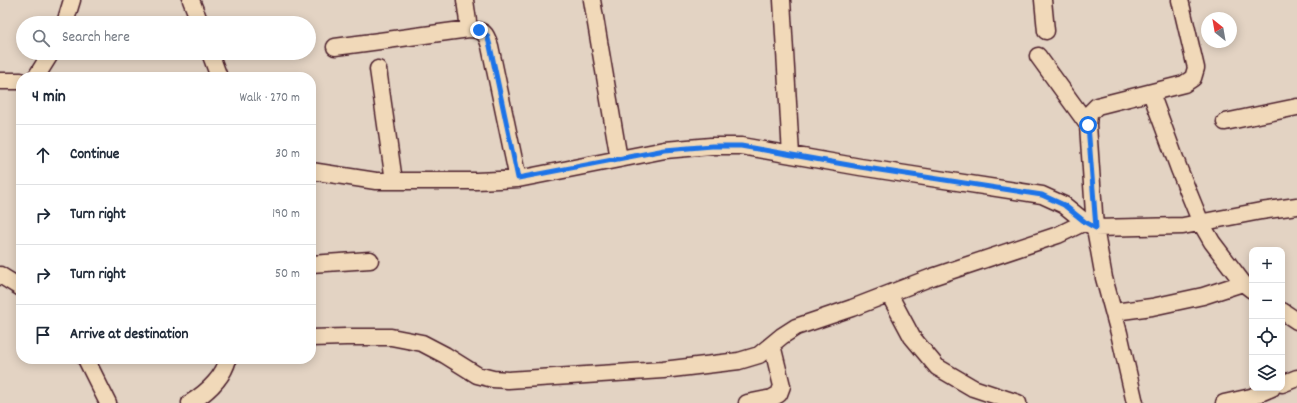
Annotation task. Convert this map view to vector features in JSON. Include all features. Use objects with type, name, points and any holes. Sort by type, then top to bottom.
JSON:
[{"type":"street","points":[[67,16],[72,0]]},
{"type":"street","points":[[191,0],[197,16]]},
{"type":"street","points":[[465,0],[469,29]]},
{"type":"street","points":[[592,0],[619,159]]},
{"type":"street","points":[[782,0],[791,154]]},
{"type":"street","points":[[1042,0],[1046,31]]},
{"type":"street","points":[[1135,403],[1114,312],[1090,225],[1089,114],[1097,106],[1184,84],[1193,78],[1196,68],[1180,0]]},
{"type":"street","points":[[335,47],[469,29],[479,30],[487,35],[518,178]]},
{"type":"street","points":[[1038,56],[1088,125]]},
{"type":"street","points":[[39,72],[47,60]]},
{"type":"street","points":[[213,60],[217,72]]},
{"type":"street","points":[[378,69],[394,181]]},
{"type":"street","points":[[0,80],[16,81]]},
{"type":"street","points":[[1114,312],[1152,307],[1247,286],[1212,242],[1200,223],[1151,93]]},
{"type":"street","points":[[1225,122],[1297,107]]},
{"type":"street","points":[[316,172],[376,181],[476,181],[518,178],[665,150],[712,146],[741,146],[860,167],[1042,195],[1064,205],[1090,225]]},
{"type":"street","points":[[316,338],[391,337],[422,342],[477,375],[493,379],[508,380],[662,370],[740,361],[759,355],[782,336],[796,327],[852,308],[932,277],[1090,225],[1183,226],[1261,211],[1297,206]]},
{"type":"street","points":[[316,264],[370,260]]},
{"type":"street","points":[[0,275],[16,285]]},
{"type":"street","points":[[889,294],[912,337],[937,367],[973,388],[1018,403]]},
{"type":"street","points":[[1285,313],[1297,321]]},
{"type":"street","points":[[748,403],[773,400],[779,394],[782,386],[772,345]]},
{"type":"street","points":[[88,364],[108,403]]},
{"type":"street","points":[[190,403],[214,384],[227,364]]},
{"type":"street","points":[[1285,383],[1297,378]]},
{"type":"street","points":[[1224,403],[1251,397],[1265,391]]},
{"type":"route","points":[[479,30],[487,35],[490,46],[518,178],[665,150],[712,146],[741,146],[860,167],[1042,195],[1064,205],[1085,222],[1096,228],[1088,125]]}]
